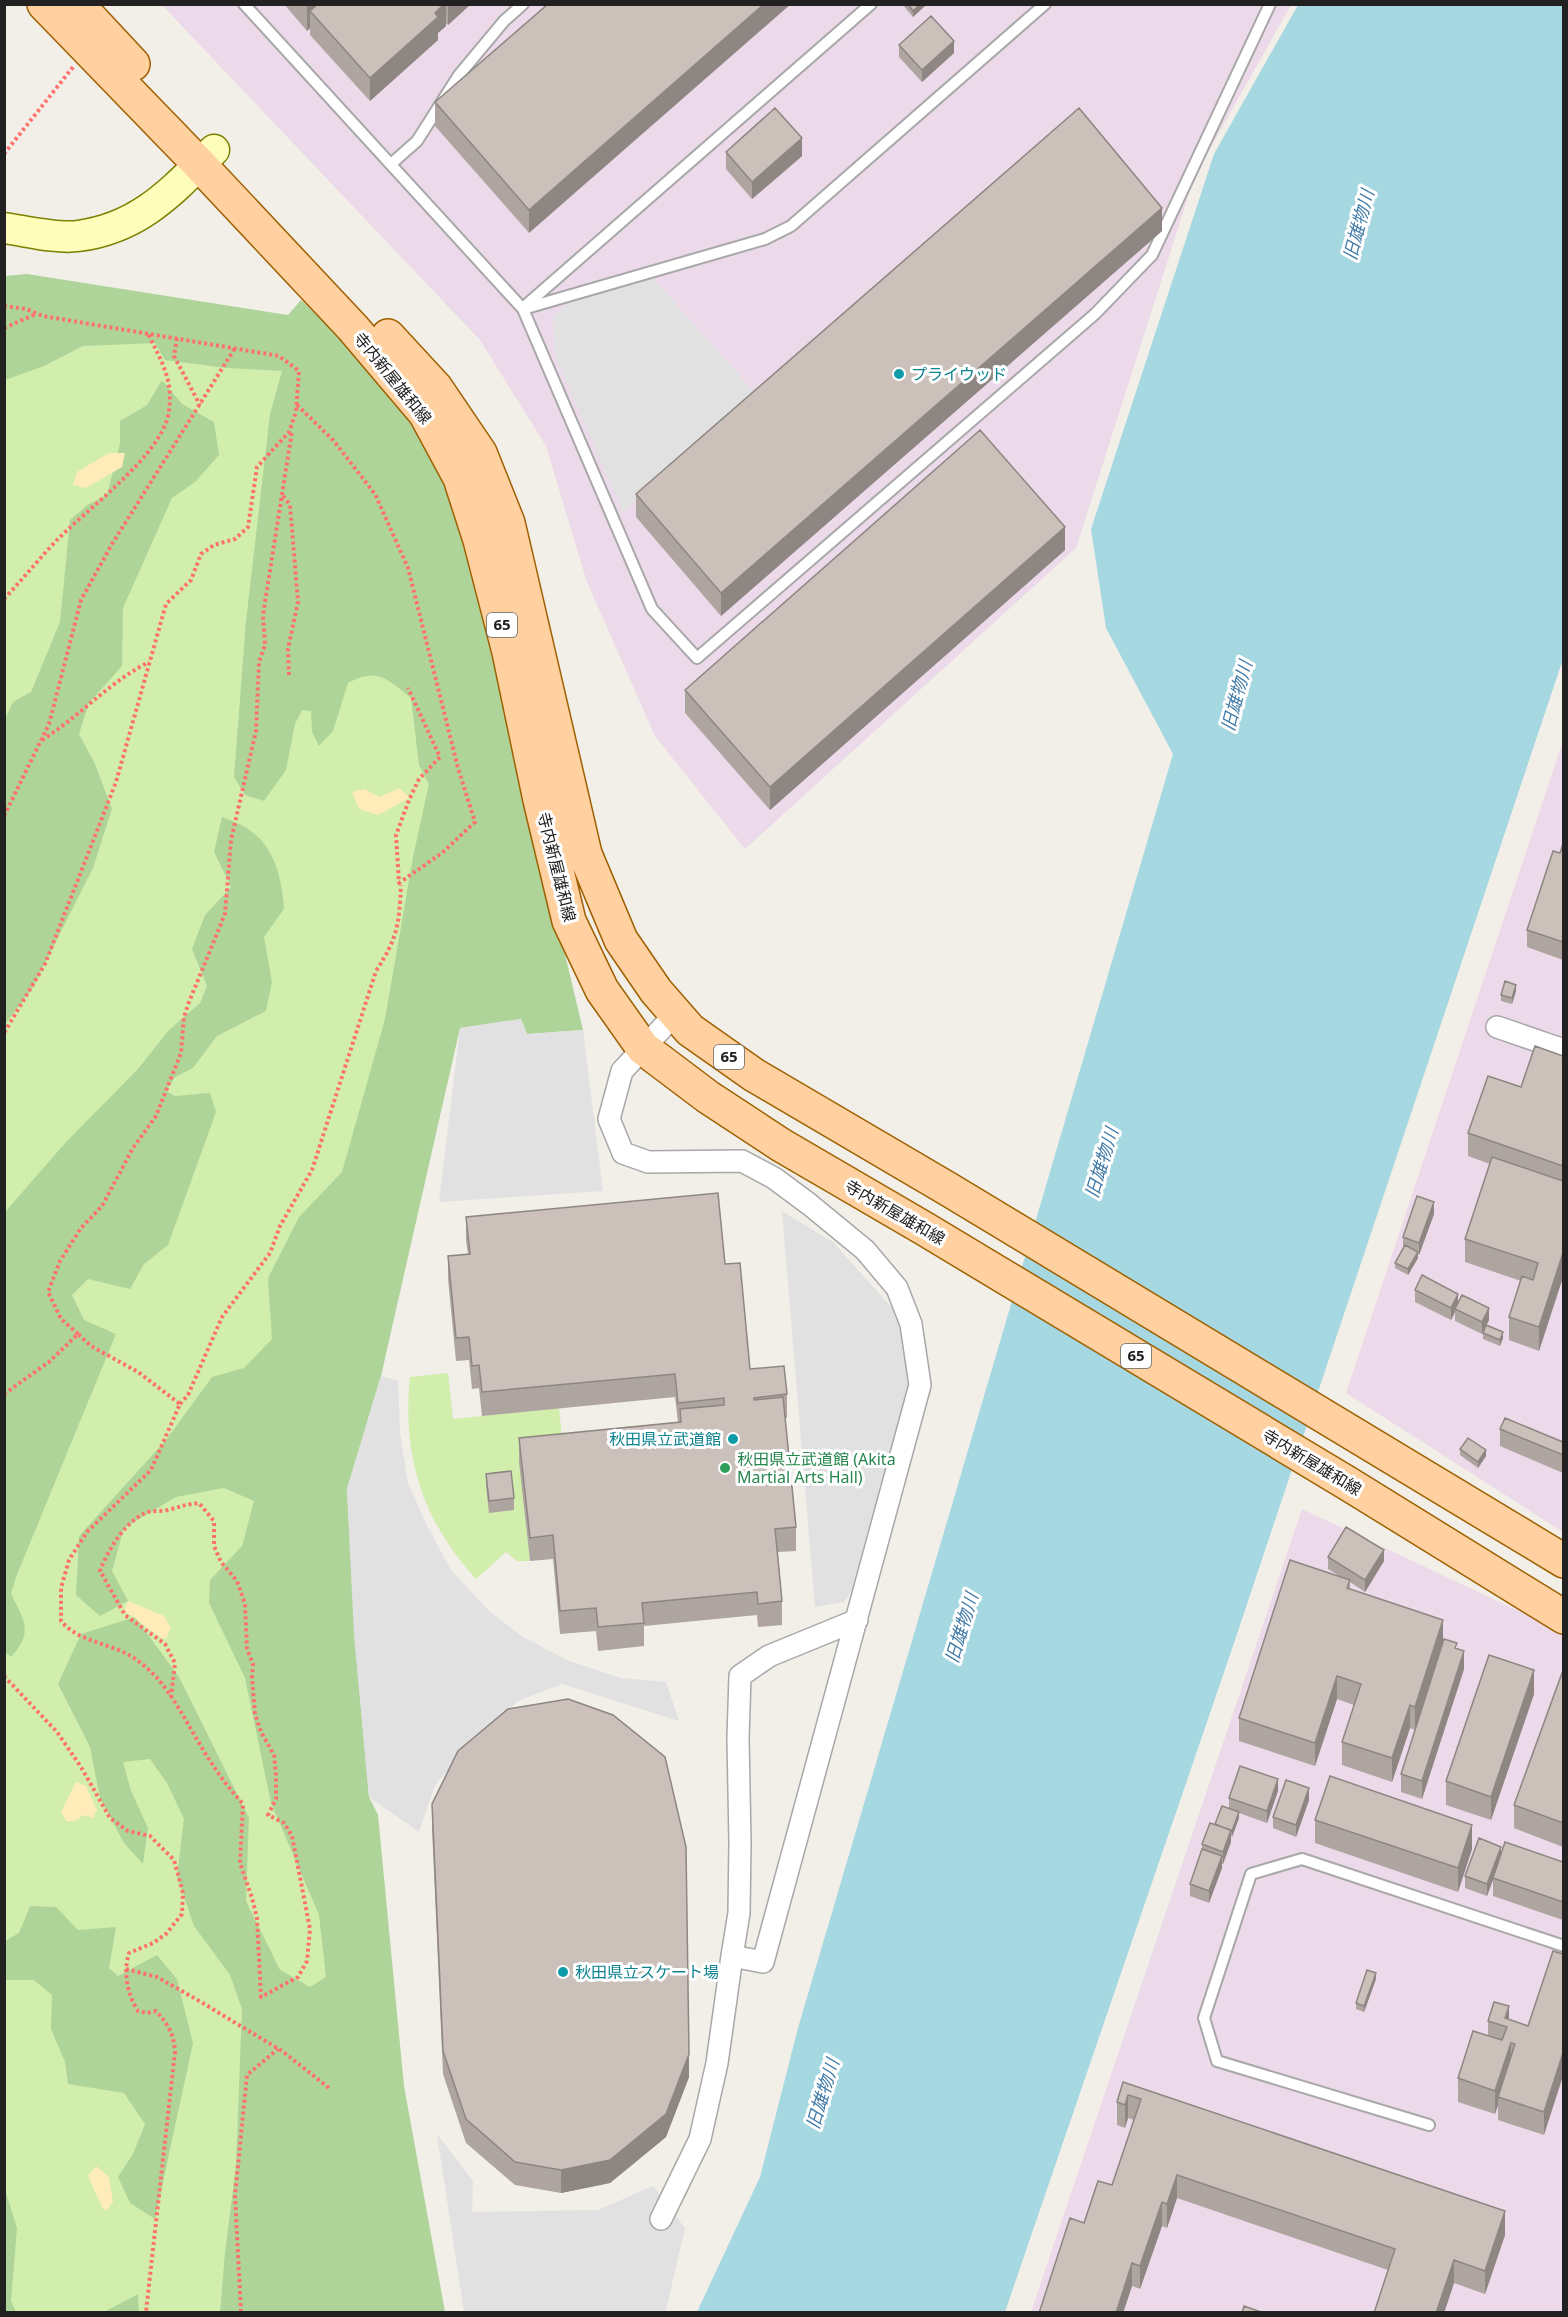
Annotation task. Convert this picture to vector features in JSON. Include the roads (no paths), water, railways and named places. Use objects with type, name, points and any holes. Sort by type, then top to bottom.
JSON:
[{"type":"main road","name":"寺内新屋雄和線","points":[[44,4],[87,49],[207,157],[272,209],[436,388],[480,453],[508,523],[585,854],[621,940],[656,991],[690,1030],[754,1075],[948,1189],[1563,1561]]},
{"type":"main road","name":"寺内新屋雄和線","points":[[77,4],[425,413],[460,478],[480,540],[509,652],[540,800],[569,921],[602,990],[643,1048],[708,1097],[781,1145],[1347,1483],[1563,1617]]},
{"type":"street","points":[[4,228],[76,236],[109,229],[141,215],[166,198],[207,157]]},
{"type":"street","points":[[676,1013],[622,1071],[609,1119],[623,1153],[648,1162],[742,1161],[774,1178],[866,1250],[897,1288],[911,1324],[920,1385],[763,1962],[732,1956]]},
{"type":"street","points":[[1497,1027],[1563,1050]]},
{"type":"street","points":[[661,2219],[700,2139],[717,2063],[740,1913],[741,1842],[738,1738],[740,1676],[769,1656],[857,1620]]},
{"type":"lane","points":[[244,4],[523,309],[652,609],[698,658],[1095,314],[1152,255],[1270,4]]},
{"type":"lane","points":[[391,164],[417,141],[459,75],[504,21],[523,4]]},
{"type":"lane","points":[[523,309],[871,4]]},
{"type":"lane","points":[[523,309],[765,239],[791,226],[1045,4]]},
{"type":"lane","points":[[1429,2126],[1217,2061],[1203,2018],[1251,1874],[1302,1859],[1563,1946]]},
{"type":"water","name":"旧雄物川","points":[[1298,5],[1563,5],[1563,659],[1233,1646],[1005,2312],[697,2312],[760,2177],[798,2028],[1173,754],[1106,628],[1091,529],[1214,154]]},
{"type":"place","name":"プライウッド","points":[[899,374]]},
{"type":"place","name":"秋田県立武道館","points":[[733,1439]]},
{"type":"place","name":"秋田県立武道館 (Akita Martial Arts Hall)","points":[[725,1468]]},
{"type":"place","name":"秋田県立スケート場","points":[[563,1972]]}]
